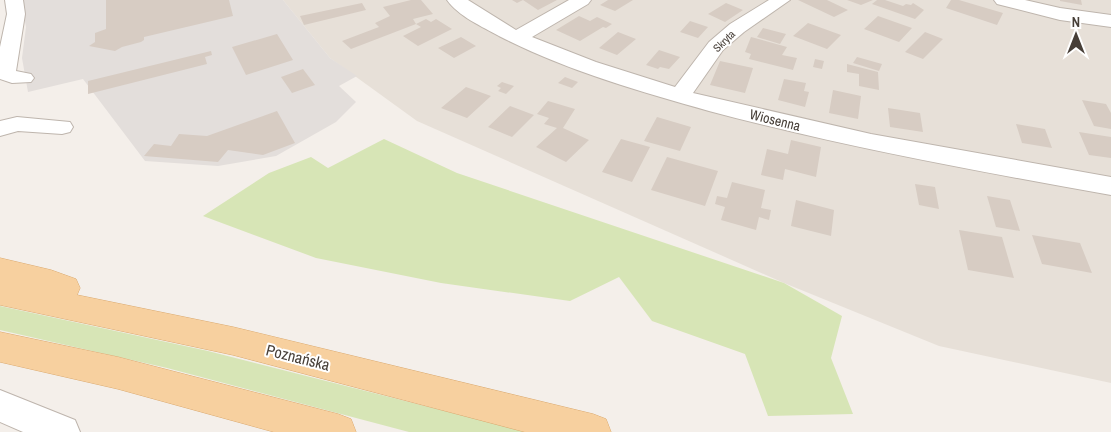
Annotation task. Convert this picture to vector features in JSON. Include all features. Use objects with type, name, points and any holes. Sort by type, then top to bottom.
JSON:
[{"type":"main road","points":[[0,270],[51,282],[133,318]]},
{"type":"main road","name":"Poznańska","points":[[0,292],[233,340],[593,432]]},
{"type":"main road","points":[[0,347],[118,373],[338,432]]},
{"type":"street","points":[[14,0],[16,14],[5,73],[12,77],[24,78]]},
{"type":"street","name":"Wiosenna","points":[[456,0],[467,9],[518,37],[590,68],[680,96],[793,124],[923,152],[1111,186]]},
{"type":"street","points":[[518,37],[582,0]]},
{"type":"street","name":"Skryta","points":[[680,96],[716,46],[737,28],[781,0]]},
{"type":"street","points":[[1003,0],[1060,14],[1111,21]]},
{"type":"street","points":[[0,129],[18,124],[62,126]]},
{"type":"street","points":[[0,406],[64,432]]},
{"type":"shaded area","points":[[21,0],[283,0],[330,58],[357,76],[339,86],[356,102],[336,122],[276,156],[218,166],[145,161],[83,79],[28,92],[22,58],[26,27]]},
{"type":"shaded area","points":[[283,0],[1111,0],[1111,383],[939,346],[784,283],[417,121],[330,58]]},
{"type":"green space","points":[[384,139],[457,173],[784,283],[842,316],[831,358],[853,414],[768,416],[745,354],[652,321],[619,277],[570,301],[441,283],[316,258],[203,216],[269,173],[311,157],[328,168]]},
{"type":"green space","points":[[0,306],[208,351],[528,432],[409,432],[167,368],[0,330]]},
{"type":"building","points":[[106,0],[229,0],[233,16],[144,37],[144,40],[141,42],[115,51],[89,46],[95,42],[95,33],[106,29]]},
{"type":"building","points":[[411,0],[421,0],[433,14],[413,19],[416,24],[351,49],[342,41],[379,27],[375,23],[390,16],[383,7]]},
{"type":"building","points":[[512,0],[523,0],[517,3]]},
{"type":"building","points":[[523,0],[557,0],[538,10]]},
{"type":"building","points":[[608,0],[633,0],[615,11],[600,5]]},
{"type":"building","points":[[798,0],[827,0],[848,10],[834,17]]},
{"type":"building","points":[[847,0],[873,0],[861,5]]},
{"type":"building","points":[[877,0],[885,0],[903,6],[913,3],[924,10],[915,19],[872,4]]},
{"type":"building","points":[[951,0],[959,0],[1003,13],[997,25],[946,8]]},
{"type":"building","points":[[1081,0],[1082,5],[1060,1]]},
{"type":"building","points":[[362,3],[366,10],[304,25],[300,16]]},
{"type":"building","points":[[726,3],[743,10],[725,22],[708,14]]},
{"type":"building","points":[[579,16],[590,21],[597,17],[612,24],[606,28],[603,27],[580,41],[556,30]]},
{"type":"building","points":[[878,16],[912,28],[899,42],[864,29]]},
{"type":"building","points":[[426,19],[431,22],[436,19],[452,29],[418,46],[403,36],[421,27],[416,24]]},
{"type":"building","points":[[690,21],[708,27],[698,38],[680,32]]},
{"type":"building","points":[[808,23],[841,35],[827,49],[793,36]]},
{"type":"building","points":[[763,28],[786,34],[780,44],[757,37]]},
{"type":"building","points":[[618,32],[636,39],[617,55],[599,48]]},
{"type":"building","points":[[925,32],[943,39],[923,59],[905,52]]},
{"type":"building","points":[[277,34],[293,60],[246,75],[232,47]]},
{"type":"building","points":[[461,37],[476,46],[454,58],[438,48]]},
{"type":"building","points":[[751,37],[787,47],[782,55],[797,58],[793,70],[749,59],[751,54],[745,52]]},
{"type":"building","points":[[659,50],[680,57],[669,69],[660,67],[658,69],[646,65]]},
{"type":"building","points":[[211,51],[212,55],[205,57],[207,64],[88,94],[88,81]]},
{"type":"building","points":[[857,57],[882,64],[879,71],[853,63]]},
{"type":"building","points":[[815,59],[824,61],[822,69],[813,67]]},
{"type":"building","points":[[720,61],[753,68],[745,93],[710,85]]},
{"type":"building","points":[[847,64],[878,72],[879,90],[859,86],[859,74],[847,72]]},
{"type":"building","points":[[303,69],[315,85],[292,93],[281,77]]},
{"type":"building","points":[[565,77],[578,82],[572,88],[558,83]]},
{"type":"building","points":[[784,79],[806,83],[804,91],[809,92],[805,107],[778,100]]},
{"type":"building","points":[[502,82],[514,86],[506,94],[498,91],[501,88],[497,86]]},
{"type":"building","points":[[466,87],[491,96],[467,118],[441,108]]},
{"type":"building","points":[[833,90],[861,96],[858,119],[829,113]]},
{"type":"building","points":[[1082,100],[1106,104],[1111,113],[1111,129],[1094,126]]},
{"type":"building","points":[[548,101],[575,109],[563,128],[589,140],[566,162],[536,147],[557,128],[544,124],[549,118],[537,114]]},
{"type":"building","points":[[510,106],[534,115],[512,137],[488,127]]},
{"type":"building","points":[[888,108],[920,113],[923,132],[890,127]]},
{"type":"building","points":[[277,111],[295,143],[263,155],[228,150],[218,162],[144,156],[154,144],[171,146],[179,134],[207,136]]},
{"type":"building","points":[[657,117],[691,127],[680,151],[644,141]]},
{"type":"building","points":[[1016,124],[1045,129],[1052,148],[1022,143]]},
{"type":"building","points":[[1079,132],[1111,137],[1111,158],[1089,155]]},
{"type":"building","points":[[621,139],[650,147],[632,182],[602,172]]},
{"type":"building","points":[[791,140],[821,147],[816,177],[785,169],[783,180],[761,175],[767,149],[788,154]]},
{"type":"building","points":[[667,157],[718,171],[705,206],[651,190]]},
{"type":"building","points":[[732,182],[765,190],[761,208],[771,210],[769,220],[759,217],[756,230],[721,220],[725,207],[715,204],[717,196],[727,198]]},
{"type":"building","points":[[915,184],[935,187],[939,209],[919,205]]},
{"type":"building","points":[[987,196],[1010,200],[1020,231],[996,227]]},
{"type":"building","points":[[796,200],[834,210],[831,236],[791,226]]},
{"type":"building","points":[[959,230],[1002,237],[1014,278],[968,270]]},
{"type":"building","points":[[1032,235],[1080,243],[1092,273],[1042,264]]}]
